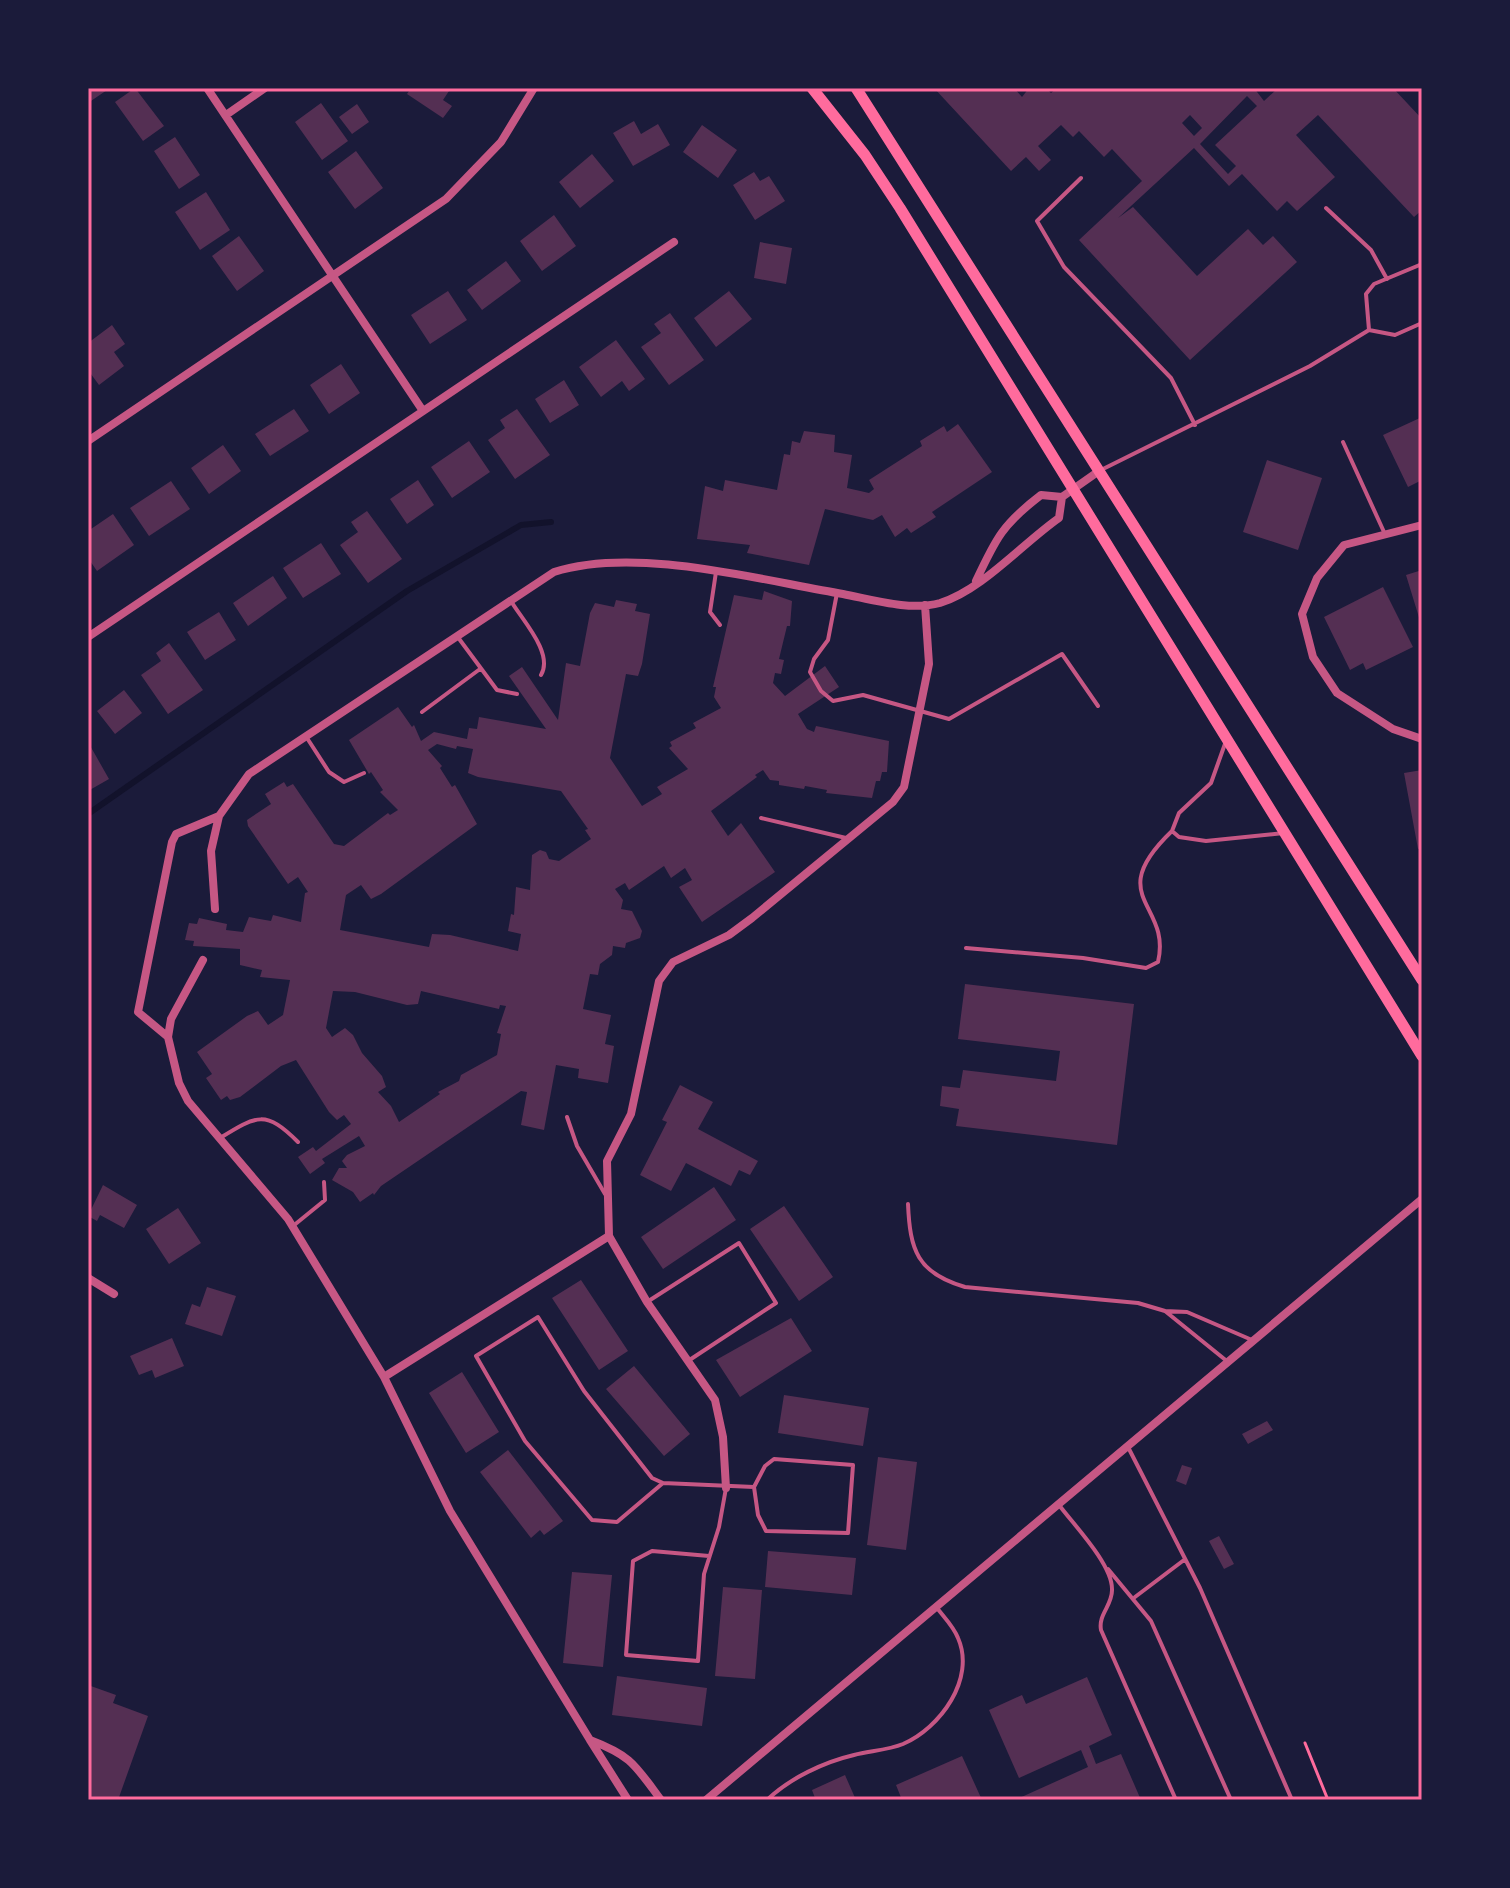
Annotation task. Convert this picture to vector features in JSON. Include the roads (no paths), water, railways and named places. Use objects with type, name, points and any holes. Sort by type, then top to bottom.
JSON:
[{"type":"main road","points":[[812,88],[874,168],[1422,1056]]},
{"type":"main road","points":[[856,88],[1422,980]]},
{"type":"street","points":[[207,88],[335,275],[423,411]]},
{"type":"street","points":[[226,115],[265,88]]},
{"type":"street","points":[[88,441],[446,199],[501,142],[534,88]]},
{"type":"street","points":[[88,637],[674,242]]},
{"type":"street","points":[[215,909],[211,851],[219,816],[249,774],[554,572],[580,564],[606,562],[716,572],[925,605],[940,603],[974,585],[1059,518],[1062,497],[1099,471]]},
{"type":"street","points":[[974,585],[1003,527],[1041,495],[1062,497]]},
{"type":"street","points":[[1422,525],[1384,532],[1344,545],[1317,578],[1302,614],[1313,657],[1337,693],[1393,729],[1422,739]]},
{"type":"street","points":[[726,1488],[721,1417],[715,1400],[647,1302],[609,1236],[607,1161],[631,1114],[659,981],[665,969],[729,935],[893,802],[904,787],[929,664],[925,605]]},
{"type":"street","points":[[168,1037],[138,1012],[172,842],[176,834],[219,816]]},
{"type":"street","points":[[203,960],[171,1019],[168,1037],[179,1083],[188,1101],[293,1226],[384,1377],[450,1511],[628,1800]]},
{"type":"street","points":[[706,1800],[1422,1199]]},
{"type":"street","points":[[384,1377],[609,1236]]},
{"type":"street","points":[[88,1278],[114,1294]]},
{"type":"street","points":[[590,1740],[623,1752],[661,1800]]},
{"type":"lane","points":[[1081,178],[1037,221],[1064,267],[1171,378],[1195,425]]},
{"type":"lane","points":[[1326,208],[1371,250],[1387,279]]},
{"type":"lane","points":[[1369,330],[1366,294],[1374,284],[1422,264]]},
{"type":"lane","points":[[1099,471],[1310,366],[1369,330],[1395,335],[1422,323]]},
{"type":"lane","points":[[1343,442],[1384,532]]},
{"type":"lane","points":[[716,572],[710,612],[720,625]]},
{"type":"lane","points":[[837,593],[828,640],[814,659],[810,672],[821,691],[833,701],[863,695],[949,719],[1062,654],[1098,706]]},
{"type":"lane","points":[[511,601],[542,651],[545,668],[541,675]]},
{"type":"lane","points":[[457,636],[497,690],[517,694]]},
{"type":"lane","points":[[422,712],[480,669]]},
{"type":"lane","points":[[306,736],[335,778],[344,782],[364,773]]},
{"type":"lane","points":[[966,948],[1083,958],[1146,968],[1158,962],[1160,935],[1139,893],[1152,850],[1172,831],[1179,813],[1211,783],[1227,739]]},
{"type":"lane","points":[[761,818],[848,839]]},
{"type":"lane","points":[[1172,831],[1179,837],[1206,841],[1284,833]]},
{"type":"lane","points":[[567,1117],[577,1146],[607,1198]]},
{"type":"lane","points":[[220,1138],[242,1124],[266,1118],[278,1122],[298,1142]]},
{"type":"lane","points":[[293,1226],[325,1200],[324,1182]]},
{"type":"lane","points":[[908,1204],[910,1241],[923,1266],[946,1281],[965,1287],[1138,1303],[1165,1311],[1187,1312],[1254,1341]]},
{"type":"lane","points":[[647,1302],[739,1243],[776,1303],[688,1361]]},
{"type":"lane","points":[[1165,1311],[1228,1362]]},
{"type":"lane","points":[[663,1483],[617,1522],[592,1520],[525,1441],[476,1356],[538,1317],[584,1391],[652,1478],[663,1483],[754,1487]]},
{"type":"lane","points":[[1127,1447],[1200,1588],[1292,1800]]},
{"type":"lane","points":[[774,1459],[853,1465],[848,1533],[766,1531],[758,1515],[754,1487],[765,1466],[774,1459]]},
{"type":"lane","points":[[709,1556],[652,1551],[633,1561],[626,1655],[698,1661],[704,1574],[709,1556],[726,1488]]},
{"type":"lane","points":[[1059,1505],[1104,1565],[1135,1597],[1157,1632],[1231,1800]]},
{"type":"lane","points":[[1135,1597],[1184,1560]]},
{"type":"lane","points":[[1104,1565],[1113,1589],[1100,1623],[1101,1630],[1176,1800]]},
{"type":"lane","points":[[767,1800],[796,1779],[834,1761],[902,1744],[924,1732],[943,1713],[959,1680],[963,1657],[958,1636],[937,1608]]},
{"type":"waterway","points":[[88,814],[407,591],[521,525],[551,522]]}]
